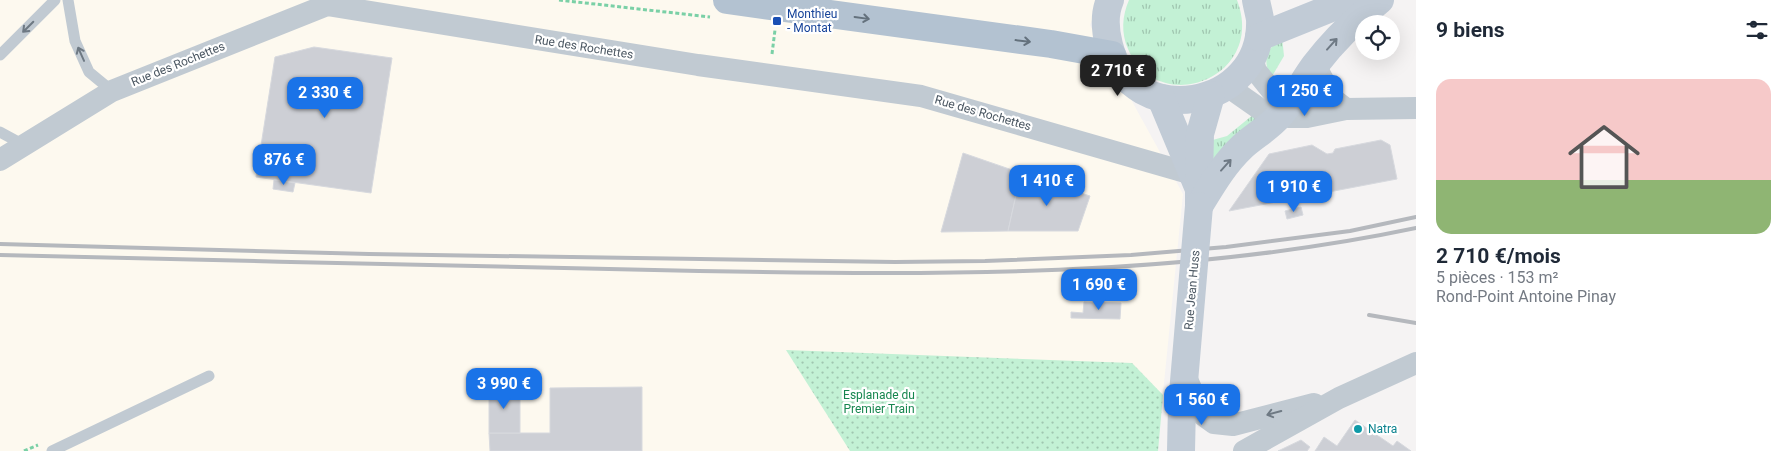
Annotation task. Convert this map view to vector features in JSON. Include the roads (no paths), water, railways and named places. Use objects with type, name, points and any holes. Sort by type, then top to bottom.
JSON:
[{"type":"main road","points":[[1110,0],[1107,7],[1106,31],[1112,55],[1123,74],[1140,88],[1161,98],[1186,101],[1219,91],[1241,74],[1255,47],[1260,18],[1256,0]]},
{"type":"main road","points":[[1255,47],[1351,0]]},
{"type":"main road","points":[[1199,206],[1221,170],[1242,147],[1281,115],[1332,43],[1380,0]]},
{"type":"main road","points":[[720,9],[1061,46],[1112,55]]},
{"type":"main road","points":[[1199,206],[1200,134],[1219,91]]},
{"type":"main road","points":[[1161,98],[1199,189],[1199,206]]},
{"type":"main road","name":"Rue Jean Huss","points":[[1181,451],[1190,406],[1184,375],[1199,206]]},
{"type":"street","name":"Rue des Rochettes","points":[[0,160],[112,91],[327,5],[698,66],[921,96],[1192,174]]},
{"type":"street","points":[[1255,47],[1256,71],[1277,97],[1281,115]]},
{"type":"street","points":[[1315,65],[1333,99],[1346,109]]},
{"type":"street","points":[[1219,91],[1267,114],[1307,117],[1346,109],[1416,108]]},
{"type":"street","points":[[1244,451],[1339,398],[1416,363]]},
{"type":"street","points":[[1190,406],[1214,423],[1233,425],[1339,398]]},
{"type":"lane","points":[[0,55],[55,0]]},
{"type":"lane","points":[[68,0],[75,40],[89,72],[112,91]]},
{"type":"lane","points":[[0,132],[24,145]]},
{"type":"lane","points":[[52,451],[209,376]]},
{"type":"railway","points":[[0,244],[369,254],[895,262],[985,261],[1131,255],[1226,247],[1350,231],[1416,217]]},
{"type":"railway","points":[[0,255],[524,268],[879,273],[969,272],[1059,270],[1148,265],[1238,256],[1327,244],[1416,228]]},
{"type":"railway","points":[[1369,315],[1416,323]]},
{"type":"place","name":"Monthieu - Montat","points":[[777,21]]},
{"type":"place","name":"Natra","points":[[1358,429]]},
{"type":"park label","name":"Esplanade du Premier Train","points":[[879,402]]}]
